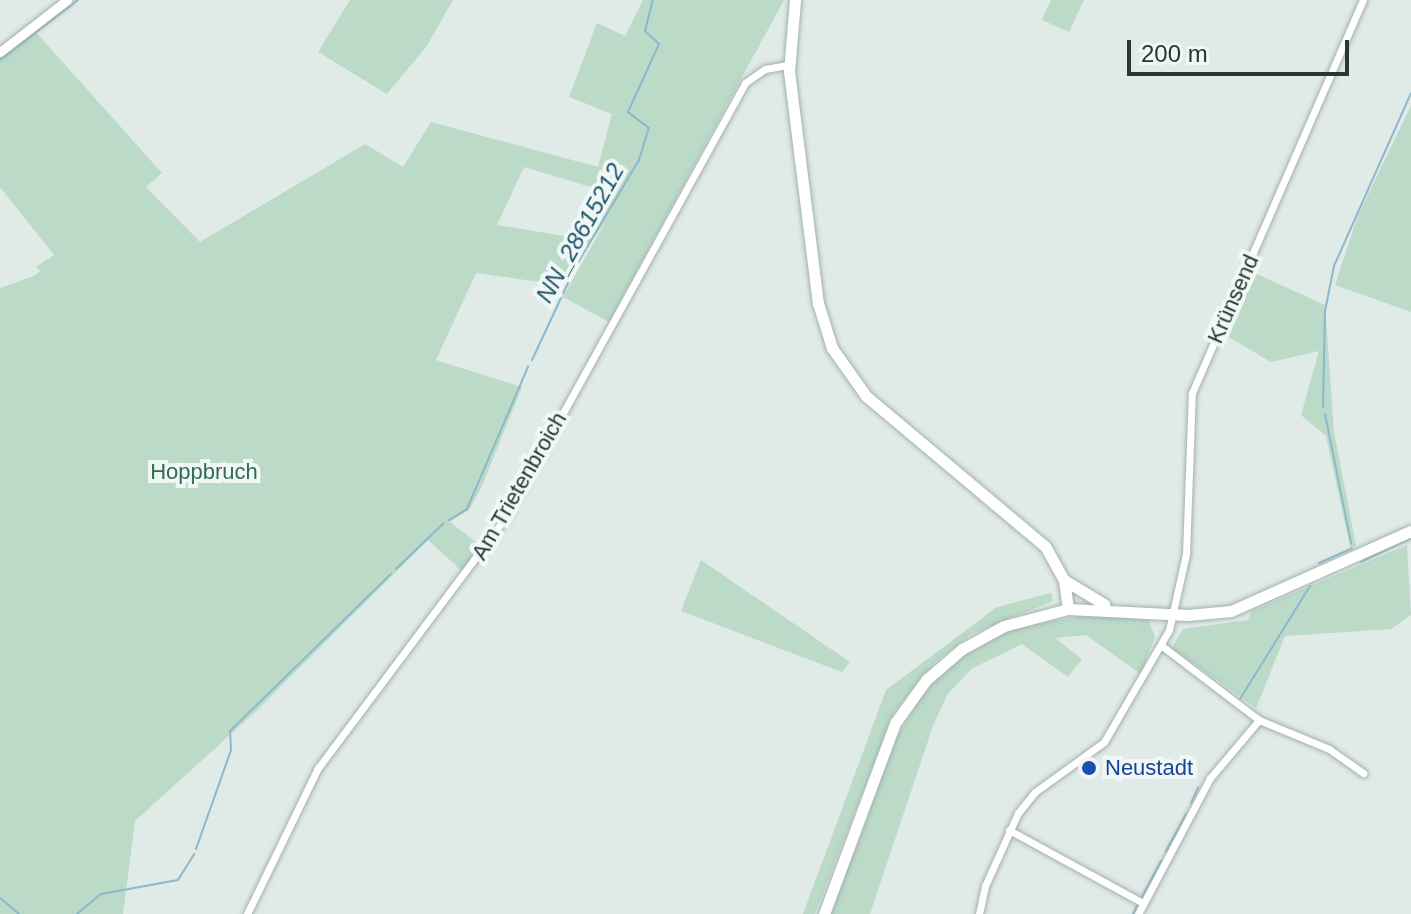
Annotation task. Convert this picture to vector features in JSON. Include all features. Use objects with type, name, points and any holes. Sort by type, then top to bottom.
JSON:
[{"type":"main road","points":[[795,0],[788,65],[819,308],[835,354],[866,396],[1045,546],[1064,580],[1084,597],[1123,609]]},
{"type":"main road","points":[[824,914],[880,756],[916,692],[948,660],[990,633],[1068,609],[1123,609],[1175,615],[1248,606],[1411,531]]},
{"type":"main road","points":[[1064,580],[1068,609]]},
{"type":"street","points":[[0,52],[67,0]]},
{"type":"street","name":"Krünsend","points":[[979,914],[1009,830],[1035,792],[1104,742],[1162,646],[1175,615],[1187,544],[1192,393],[1363,0]]},
{"type":"street","name":"Am Trietenbroich","points":[[247,914],[318,768],[498,529],[745,83],[761,70],[788,65]]},
{"type":"street","points":[[1162,646],[1259,720],[1329,749],[1363,773]]},
{"type":"street","points":[[1138,914],[1206,784],[1259,720]]},
{"type":"street","points":[[1009,830],[1143,903]]},
{"type":"green space","points":[[350,0],[453,0],[426,47],[387,94],[318,52]]},
{"type":"green space","name":"Hoppbruch","points":[[643,0],[784,0],[609,322],[563,297],[606,221],[560,285],[476,273],[436,360],[522,387],[482,486],[469,510],[450,522],[482,547],[463,572],[428,540],[253,714],[135,821],[123,914],[0,914],[0,288],[34,276],[40,271],[36,267],[54,255],[0,187],[0,53],[32,28],[162,173],[146,187],[200,242],[365,144],[403,167],[431,122],[598,167],[612,114],[569,97],[597,23],[625,36]],"holes":[[[524,167],[597,189],[576,238],[497,225]]]},
{"type":"green space","points":[[1051,0],[1084,0],[1069,32],[1042,20]]},
{"type":"green space","points":[[1411,106],[1411,312],[1335,285],[1358,215]]},
{"type":"green space","points":[[1250,271],[1325,305],[1334,432],[1356,546],[1351,548],[1326,436],[1301,415],[1319,351],[1271,362],[1222,333]]},
{"type":"green space","points":[[1407,545],[1411,615],[1391,629],[1285,636],[1256,708],[1172,648],[1183,629],[1248,620],[1252,611]]},
{"type":"green space","points":[[701,560],[850,662],[842,672],[681,611]]},
{"type":"green space","points":[[1051,593],[1053,601],[971,634],[934,663],[894,712],[815,914],[803,914],[886,690],[997,607]]},
{"type":"green space","points":[[1087,615],[1148,620],[1155,636],[1141,674],[1086,635],[1055,638],[1082,659],[1068,677],[1022,644],[971,669],[947,695],[933,726],[870,914],[830,914],[882,762],[928,685],[952,662],[1015,628]]},
{"type":"waterway","points":[[0,60],[78,0]]},
{"type":"waterway","name":"NN_28615212","points":[[532,360],[577,264],[639,160],[649,128],[628,112],[659,44],[645,31],[653,0]]},
{"type":"waterway","points":[[1323,407],[1325,311],[1334,266],[1411,93]]},
{"type":"waterway","name":"NN_28615212","points":[[449,520],[467,509],[528,367]]},
{"type":"waterway","points":[[1325,414],[1351,543]]},
{"type":"waterway","name":"NN_28615212","points":[[396,569],[444,523]]},
{"type":"waterway","points":[[1361,562],[1411,538]]},
{"type":"waterway","points":[[1319,563],[1352,548]]},
{"type":"waterway","name":"NN_28615212","points":[[196,849],[231,750],[230,731],[391,574]]},
{"type":"waterway","points":[[1240,699],[1310,586]]},
{"type":"waterway","points":[[1191,803],[1198,788]]},
{"type":"waterway","points":[[1166,851],[1186,814]]},
{"type":"waterway","name":"NN_28615212","points":[[77,914],[101,894],[178,880],[194,854]]},
{"type":"waterway","points":[[1142,897],[1161,861]]},
{"type":"waterway","points":[[0,898],[19,914]]},
{"type":"waterway","points":[[1133,914],[1138,904]]},
{"type":"place","name":"Neustadt","points":[[1089,768]]}]
